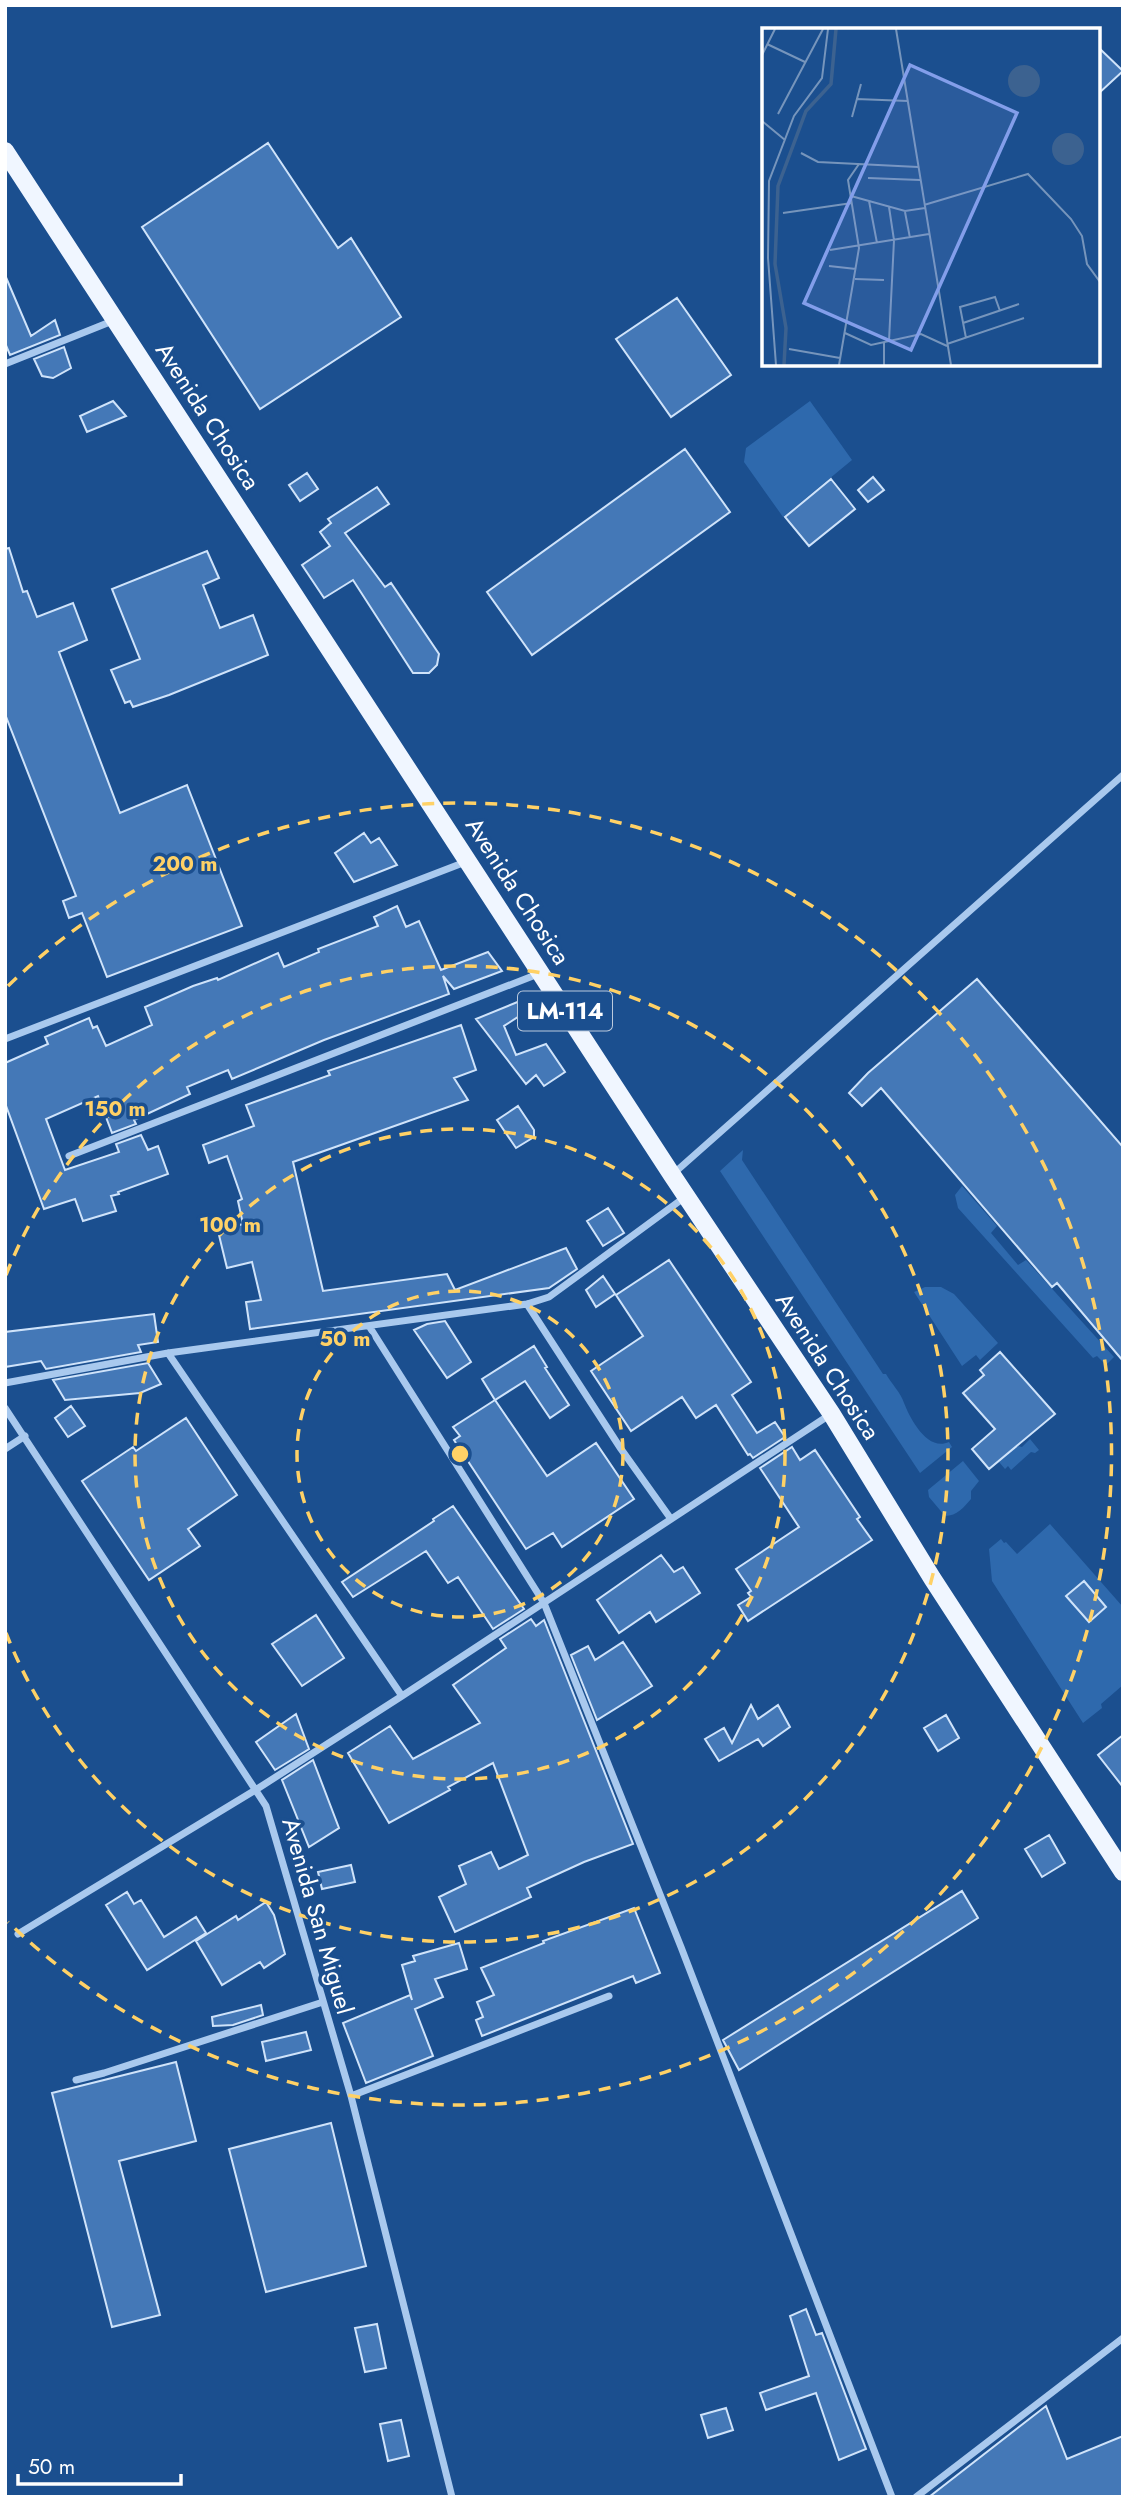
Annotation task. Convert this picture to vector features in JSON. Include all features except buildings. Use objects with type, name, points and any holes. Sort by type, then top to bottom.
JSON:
[{"type":"main road","name":"Avenida Chosica","points":[[5,151],[672,1175],[831,1413],[932,1578],[1123,1872]]},
{"type":"street","points":[[5,364],[115,320]]},
{"type":"street","points":[[672,1175],[1123,775]]},
{"type":"street","points":[[5,1039],[468,861]]},
{"type":"street","points":[[69,1156],[541,973]]},
{"type":"street","points":[[5,1383],[168,1353],[527,1304],[549,1297],[686,1196]]},
{"type":"street","points":[[527,1304],[621,1449],[671,1519]]},
{"type":"street","points":[[369,1325],[544,1603],[676,1934],[892,2497]]},
{"type":"street","points":[[168,1353],[402,1696]]},
{"type":"street","name":"Avenida San Miguel","points":[[5,1408],[257,1789],[272,1825],[351,2096],[452,2497]]},
{"type":"street","points":[[18,1934],[257,1789],[831,1413]]},
{"type":"street","points":[[5,1449],[25,1436]]},
{"type":"street","points":[[351,2096],[609,1996]]},
{"type":"street","points":[[76,2080],[323,2002]]},
{"type":"street","points":[[916,2497],[1123,2338]]},
{"type":"shaded area","points":[[810,401],[852,460],[783,517],[744,462],[746,448]]},
{"type":"shaded area","points":[[743,1150],[742,1160],[883,1374],[886,1374],[903,1399],[915,1425],[927,1438],[941,1444],[949,1442],[952,1447],[920,1473],[720,1171]]},
{"type":"shaded area","points":[[962,1186],[997,1226],[991,1233],[1018,1265],[1026,1260],[1114,1357],[1106,1365],[1097,1356],[1093,1358],[958,1208],[955,1195]]},
{"type":"shaded area","points":[[925,1287],[941,1287],[954,1294],[998,1343],[980,1360],[976,1355],[962,1366],[914,1292]]},
{"type":"shaded area","points":[[1030,1439],[1039,1450],[1031,1452],[1011,1470],[1008,1466],[1005,1469],[999,1462]]},
{"type":"shaded area","points":[[963,1461],[979,1481],[971,1491],[971,1499],[966,1505],[957,1513],[945,1516],[929,1497],[928,1490]]},
{"type":"shaded area","points":[[1050,1524],[1123,1607],[1123,1685],[1101,1704],[1102,1708],[1083,1723],[992,1581],[989,1549],[1001,1539],[1017,1554]]}]
